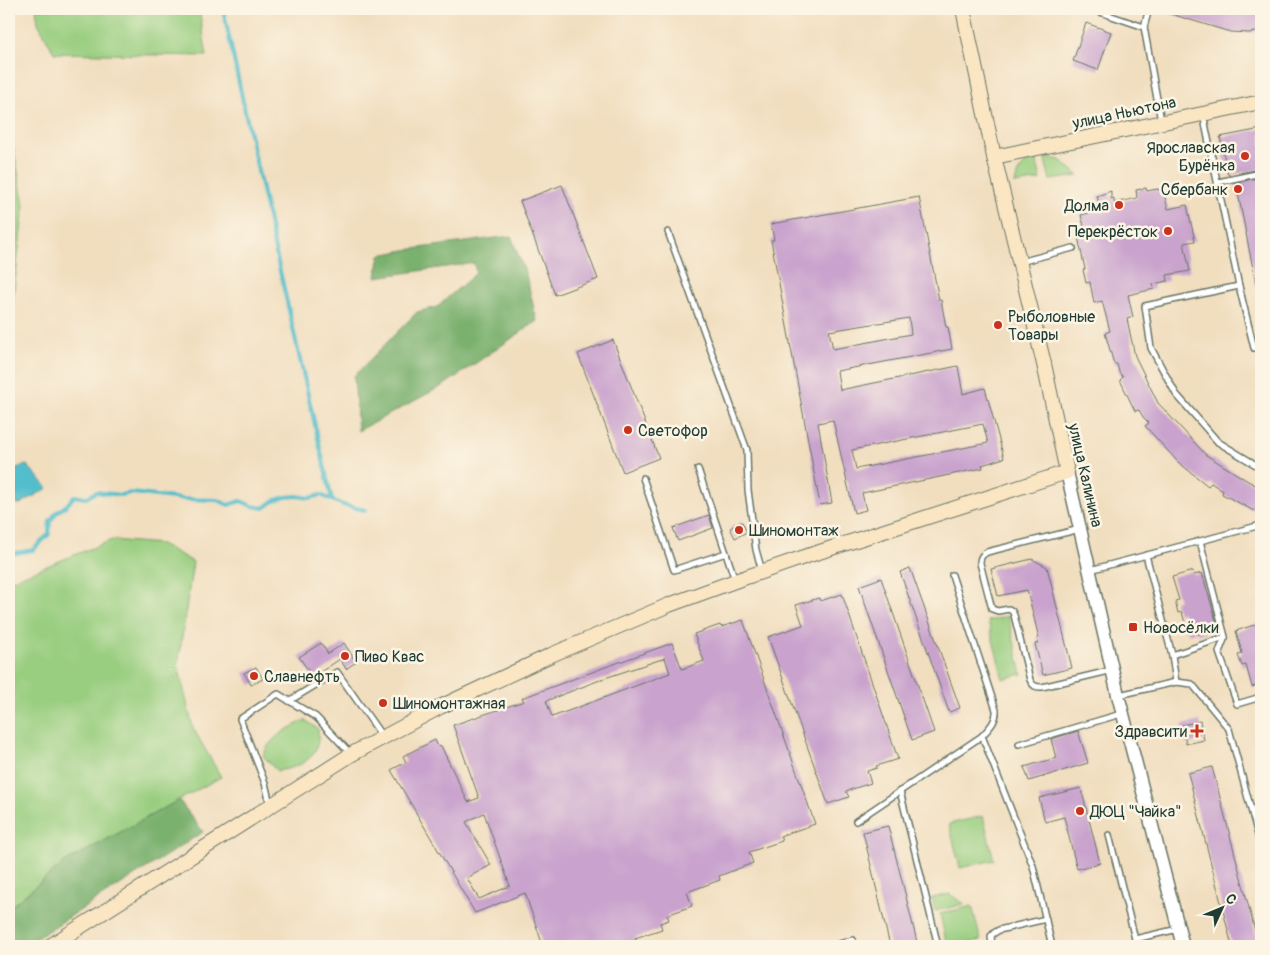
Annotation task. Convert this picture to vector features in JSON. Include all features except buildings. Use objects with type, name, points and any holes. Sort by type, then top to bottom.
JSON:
[{"type":"main road","name":"улица Калинина","points":[[963,9],[994,157],[1044,364],[1067,472]]},
{"type":"main road","name":"улица Ньютона","points":[[994,157],[1261,102]]},
{"type":"main road","points":[[50,946],[352,754],[440,707],[551,655],[669,605],[735,581],[1067,472]]},
{"type":"street","name":"улица Калинина","points":[[1067,472],[1118,695],[1182,946]]},
{"type":"lane","points":[[1094,9],[1144,27]]},
{"type":"lane","points":[[1149,9],[1144,27],[1161,123]]},
{"type":"lane","points":[[1203,114],[1254,348]]},
{"type":"lane","points":[[1218,182],[1261,173]]},
{"type":"lane","points":[[668,232],[747,450],[748,490],[756,550],[762,572]]},
{"type":"lane","points":[[1020,262],[1073,248]]},
{"type":"lane","points":[[1239,286],[1145,306],[1151,348],[1176,394],[1218,442],[1261,468]]},
{"type":"lane","points":[[698,469],[735,581]]},
{"type":"lane","points":[[643,478],[674,570],[726,553]]},
{"type":"lane","points":[[1090,570],[1261,525],[1261,523]]},
{"type":"lane","points":[[1080,529],[987,552],[980,558],[980,564],[992,609],[998,611],[1009,609],[1014,615],[1030,680],[1033,685],[1042,687],[1113,670]]},
{"type":"lane","points":[[1200,541],[1225,637],[1219,652],[1237,704],[1261,697]]},
{"type":"lane","points":[[1146,555],[1172,656],[1176,682]]},
{"type":"lane","points":[[856,820],[982,736],[997,715],[952,575]]},
{"type":"lane","points":[[1172,656],[1225,637]]},
{"type":"lane","points":[[289,701],[337,672],[383,738]]},
{"type":"lane","points":[[1118,695],[1176,682],[1192,684],[1229,729],[1261,846]]},
{"type":"lane","points":[[270,806],[265,783],[240,719],[278,694],[316,717],[352,754]]},
{"type":"lane","points":[[1019,744],[1123,713]]},
{"type":"lane","points":[[982,736],[1033,866],[1052,946]]},
{"type":"lane","points":[[900,791],[938,946]]},
{"type":"lane","points":[[1109,836],[1135,939],[1178,929]]},
{"type":"lane","points":[[992,946],[991,936],[999,930],[1046,919]]},
{"type":"lane","points":[[832,946],[853,940]]},
{"type":"green space","points":[[36,9],[199,9],[207,56],[54,53],[38,23]]},
{"type":"green space","points":[[9,124],[24,205],[9,336]]},
{"type":"green space","points":[[1044,156],[1060,160],[1079,176],[1050,180]]},
{"type":"green space","points":[[1036,158],[1041,180],[1015,184],[1021,168]]},
{"type":"green space","points":[[511,236],[526,275],[537,321],[444,385],[358,431],[354,376],[417,312],[437,307],[476,273],[474,263],[376,277],[380,255]]},
{"type":"green space","points":[[112,540],[161,544],[193,562],[178,665],[193,728],[221,777],[64,863],[9,908],[9,581]]},
{"type":"green space","points":[[1008,616],[1022,674],[1003,679],[988,621]]},
{"type":"green space","points":[[305,720],[318,729],[318,739],[313,754],[302,764],[277,771],[263,756],[266,749],[280,734]]},
{"type":"green space","points":[[179,800],[203,832],[24,946],[9,946],[9,908],[64,863]]},
{"type":"green space","points":[[983,816],[994,860],[960,868],[949,824]]},
{"type":"green space","points":[[949,894],[965,904],[935,911],[932,898]]},
{"type":"green space","points":[[972,906],[981,940],[956,946],[947,946],[940,914]]},
{"type":"water","points":[[27,465],[48,488],[20,504],[9,503],[9,470]]},
{"type":"waterway","points":[[223,9],[332,500]]},
{"type":"waterway","points":[[9,554],[33,550],[49,534],[50,521],[74,496],[86,498],[96,492],[218,500],[228,505],[241,501],[252,506],[264,508],[274,501],[285,497],[310,498],[321,495],[343,505],[365,510]]},
{"type":"place","name":"Ярославская Бурёнка","points":[[1245,156]]},
{"type":"place","name":"Сбербанк","points":[[1238,189]]},
{"type":"place","name":"Долма","points":[[1119,205]]},
{"type":"place","name":"Перекрёсток","points":[[1168,231]]},
{"type":"place","name":"Рыболовные Товары","points":[[998,325]]},
{"type":"place","name":"Светофор","points":[[628,430]]},
{"type":"place","name":"Шиномонтаж","points":[[739,530]]},
{"type":"place","name":"Новосёлки","points":[[1133,627]]},
{"type":"place","name":"Пиво Квас","points":[[345,656]]},
{"type":"place","name":"Славнефть","points":[[254,676]]},
{"type":"place","name":"Шиномонтажная","points":[[383,703]]},
{"type":"place","name":"Здравсити","points":[[1197,731]]},
{"type":"place","name":"ДЮЦ \"Чайка\"","points":[[1080,811]]}]
